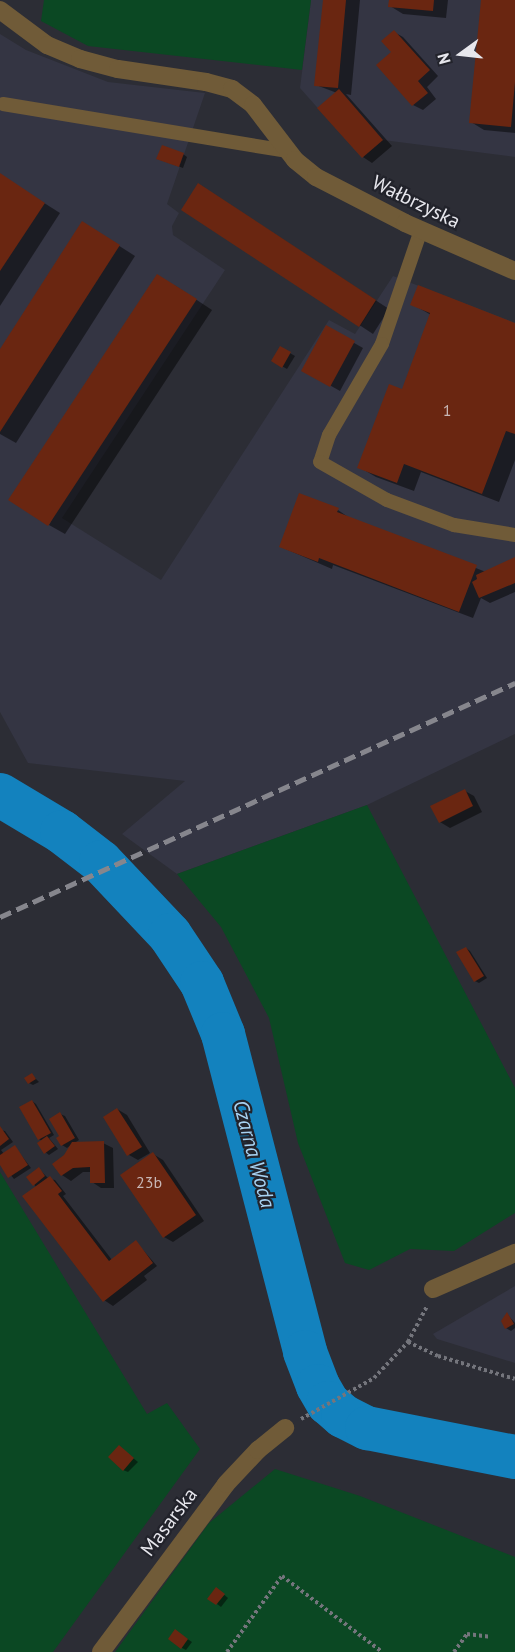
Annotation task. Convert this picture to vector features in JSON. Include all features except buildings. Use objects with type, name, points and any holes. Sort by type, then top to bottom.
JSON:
[{"type":"street","name":"Wałbrzyska","points":[[0,10],[47,45],[80,59],[109,67],[206,82],[232,89],[257,109],[302,166],[323,181],[421,230],[515,270]]},
{"type":"street","points":[[433,1289],[515,1253]]},
{"type":"street","name":"Masarska","points":[[101,1652],[226,1484],[258,1450],[285,1428]]},
{"type":"lane","points":[[3,104],[288,151]]},
{"type":"lane","points":[[421,230],[382,344],[329,435],[320,462],[387,500],[454,525],[515,535]]},
{"type":"path","points":[[285,1428],[374,1378],[408,1342],[424,1315],[433,1289]]},
{"type":"path","points":[[408,1342],[438,1356],[515,1379]]},
{"type":"path","points":[[227,1652],[282,1576],[382,1652]]},
{"type":"path","points":[[454,1652],[467,1634],[489,1637]]},
{"type":"shaded area","points":[[311,0],[515,0],[515,157],[383,140],[362,158],[300,88]]},
{"type":"shaded area","points":[[0,34],[26,50],[108,82],[205,93],[167,204],[179,213],[172,226],[173,235],[225,270],[62,518],[161,580],[329,320],[355,334],[393,276],[515,323],[515,734],[367,805],[177,874],[122,834],[185,781],[28,763],[0,712]]},
{"type":"shaded area","points":[[515,1286],[515,1363],[437,1339],[433,1334]]},
{"type":"green space","points":[[44,0],[311,0],[302,70],[88,46],[41,21]]},
{"type":"green space","points":[[367,805],[515,1088],[515,1213],[454,1251],[410,1249],[369,1270],[345,1263],[298,1143],[269,1018],[221,927],[177,874]]},
{"type":"green space","points":[[0,1172],[147,1414],[167,1403],[200,1449],[53,1652],[0,1652]]},
{"type":"green space","points":[[275,1469],[360,1496],[515,1557],[515,1652],[115,1652],[209,1523]]},
{"type":"waterway","name":"Czarna Woda","points":[[0,795],[62,832],[101,862],[170,935],[202,983],[223,1034],[305,1352],[318,1386],[328,1403],[343,1416],[367,1428],[515,1457]]},
{"type":"railway","points":[[0,917],[515,683]]}]
